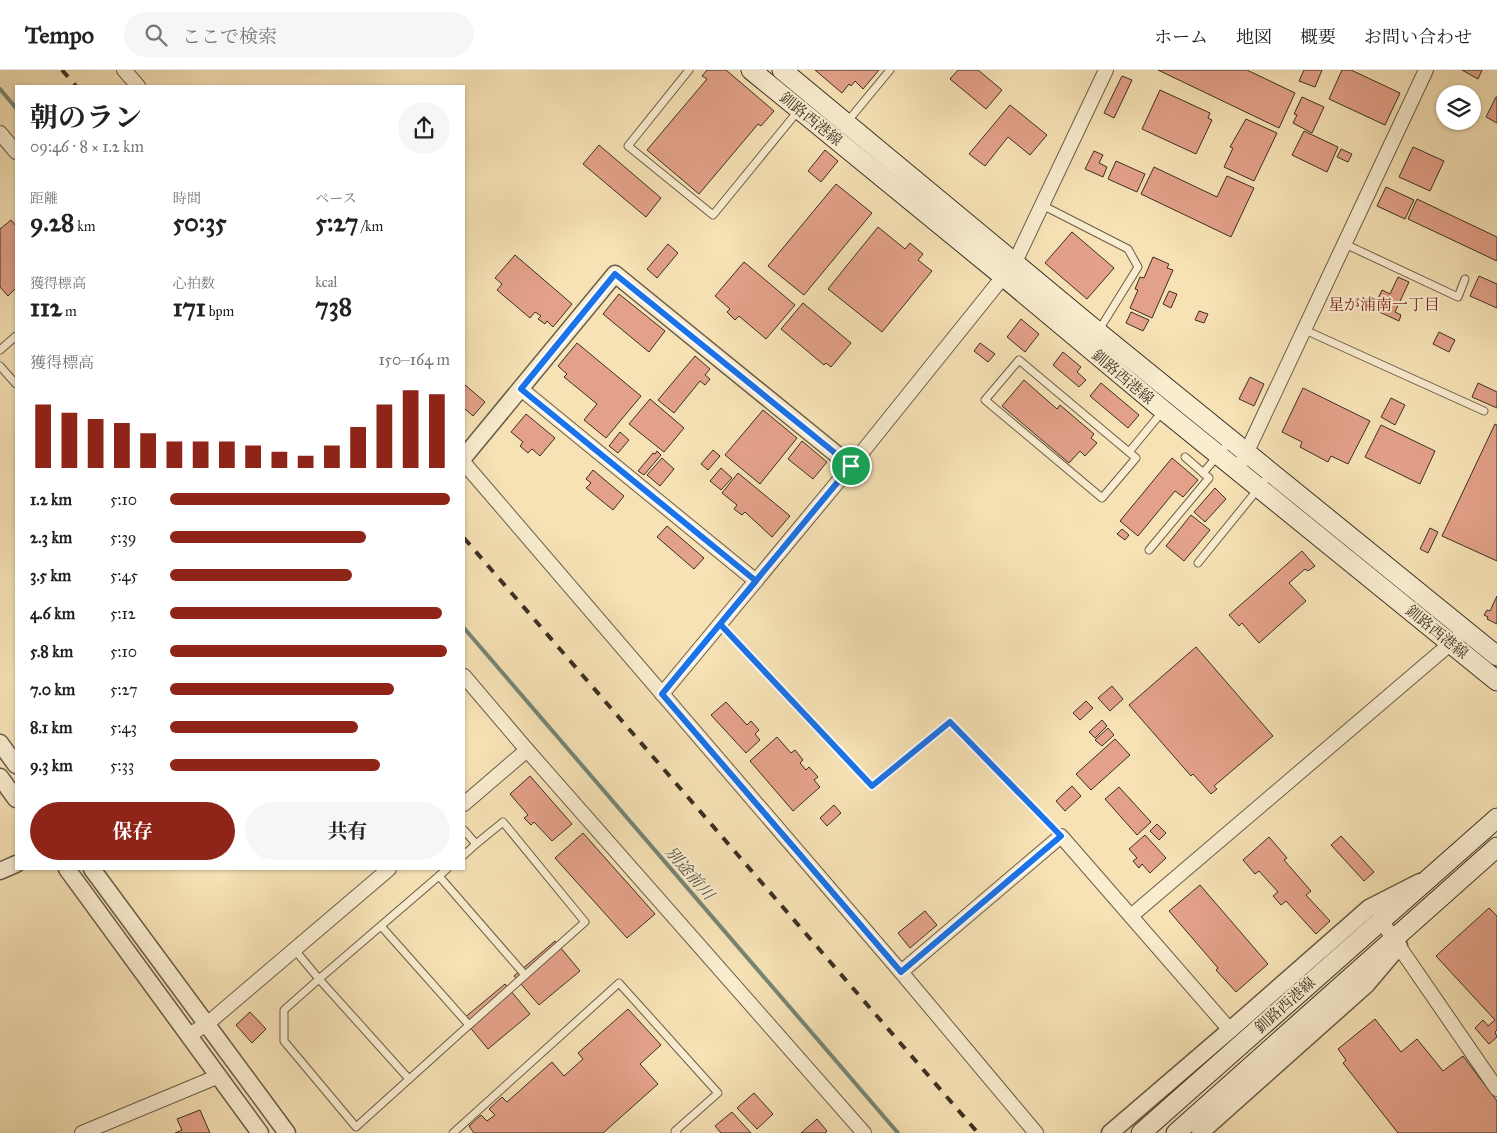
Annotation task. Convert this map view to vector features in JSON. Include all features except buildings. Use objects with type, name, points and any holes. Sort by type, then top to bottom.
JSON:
[{"type":"main road","name":"釧路西港線","points":[[751,70],[799,109],[1010,269],[1098,332],[1232,440],[1458,637],[1497,681]]},
{"type":"main road","name":"釧路西港線","points":[[791,75],[1010,269],[1163,410],[1259,488],[1458,637],[1497,656]]},
{"type":"main road","name":"釧路西港線","points":[[1141,1133],[1497,818]]},
{"type":"main road","name":"釧路西港線","points":[[1176,1133],[1396,942],[1497,847]]},
{"type":"street","points":[[124,70],[137,85]]},
{"type":"street","points":[[662,694],[851,466],[1010,269],[1106,70]]},
{"type":"street","points":[[1238,470],[1426,70]]},
{"type":"street","points":[[0,133],[15,151]]},
{"type":"street","points":[[465,456],[615,274],[851,466]]},
{"type":"street","points":[[521,389],[756,581]]},
{"type":"street","points":[[465,464],[901,972],[1036,1133]]},
{"type":"street","points":[[1131,916],[1458,637]]},
{"type":"street","points":[[465,677],[864,1133]]},
{"type":"street","points":[[0,743],[15,764]]},
{"type":"street","points":[[465,803],[527,750]]},
{"type":"street","points":[[0,777],[15,798]]},
{"type":"street","points":[[901,972],[1061,836],[1230,1030]]},
{"type":"street","points":[[0,871],[15,864]]},
{"type":"street","points":[[68,870],[260,1133]]},
{"type":"street","points":[[93,870],[287,1133]]},
{"type":"street","points":[[189,1035],[207,1024],[388,870]]},
{"type":"street","points":[[1110,1133],[1369,908],[1427,879]]},
{"type":"street","points":[[1380,920],[1497,1088]]},
{"type":"street","points":[[1200,1133],[1366,985],[1396,942]]},
{"type":"street","points":[[82,1133],[219,1076]]},
{"type":"lane","points":[[689,70],[628,146],[713,215],[799,109]]},
{"type":"lane","points":[[846,122],[890,70]]},
{"type":"lane","points":[[1042,205],[1128,249],[1138,267],[1098,332]]},
{"type":"lane","points":[[1345,244],[1458,297],[1465,279]]},
{"type":"lane","points":[[1305,330],[1484,410]]},
{"type":"lane","points":[[0,350],[15,337]]},
{"type":"lane","points":[[1019,360],[1129,452],[1136,458],[1102,498],[985,400],[1019,360]]},
{"type":"lane","points":[[0,366],[15,383]]},
{"type":"lane","points":[[1129,452],[1176,395]]},
{"type":"lane","points":[[1203,473],[1232,440]]},
{"type":"lane","points":[[1149,550],[1209,478],[1185,457]]},
{"type":"lane","points":[[1198,562],[1272,473]]},
{"type":"lane","points":[[720,624],[872,786],[950,722],[1061,836]]},
{"type":"lane","points":[[446,870],[284,1010],[284,1041],[356,1127],[584,922],[503,822],[465,854]]},
{"type":"lane","points":[[465,831],[476,844]]},
{"type":"lane","points":[[439,876],[525,975]]},
{"type":"lane","points":[[381,926],[469,1025]]},
{"type":"lane","points":[[294,950],[409,1079]]},
{"type":"lane","points":[[453,1133],[619,983],[718,1093],[675,1131],[677,1133]]},
{"type":"waterway","name":"別途前川","points":[[0,89],[15,107]]},
{"type":"waterway","name":"別途前川","points":[[465,629],[898,1133]]},
{"type":"railway","points":[[62,70],[75,85]]},
{"type":"railway","points":[[465,539],[978,1133]]},
{"type":"district","name":"星が浦南一丁目","points":[[1384,304]]},
{"type":"route","points":[[851,466],[615,274],[521,389],[756,581],[720,624],[872,786],[950,722],[1061,836],[901,972],[662,694],[720,624],[756,581],[851,466]]}]
